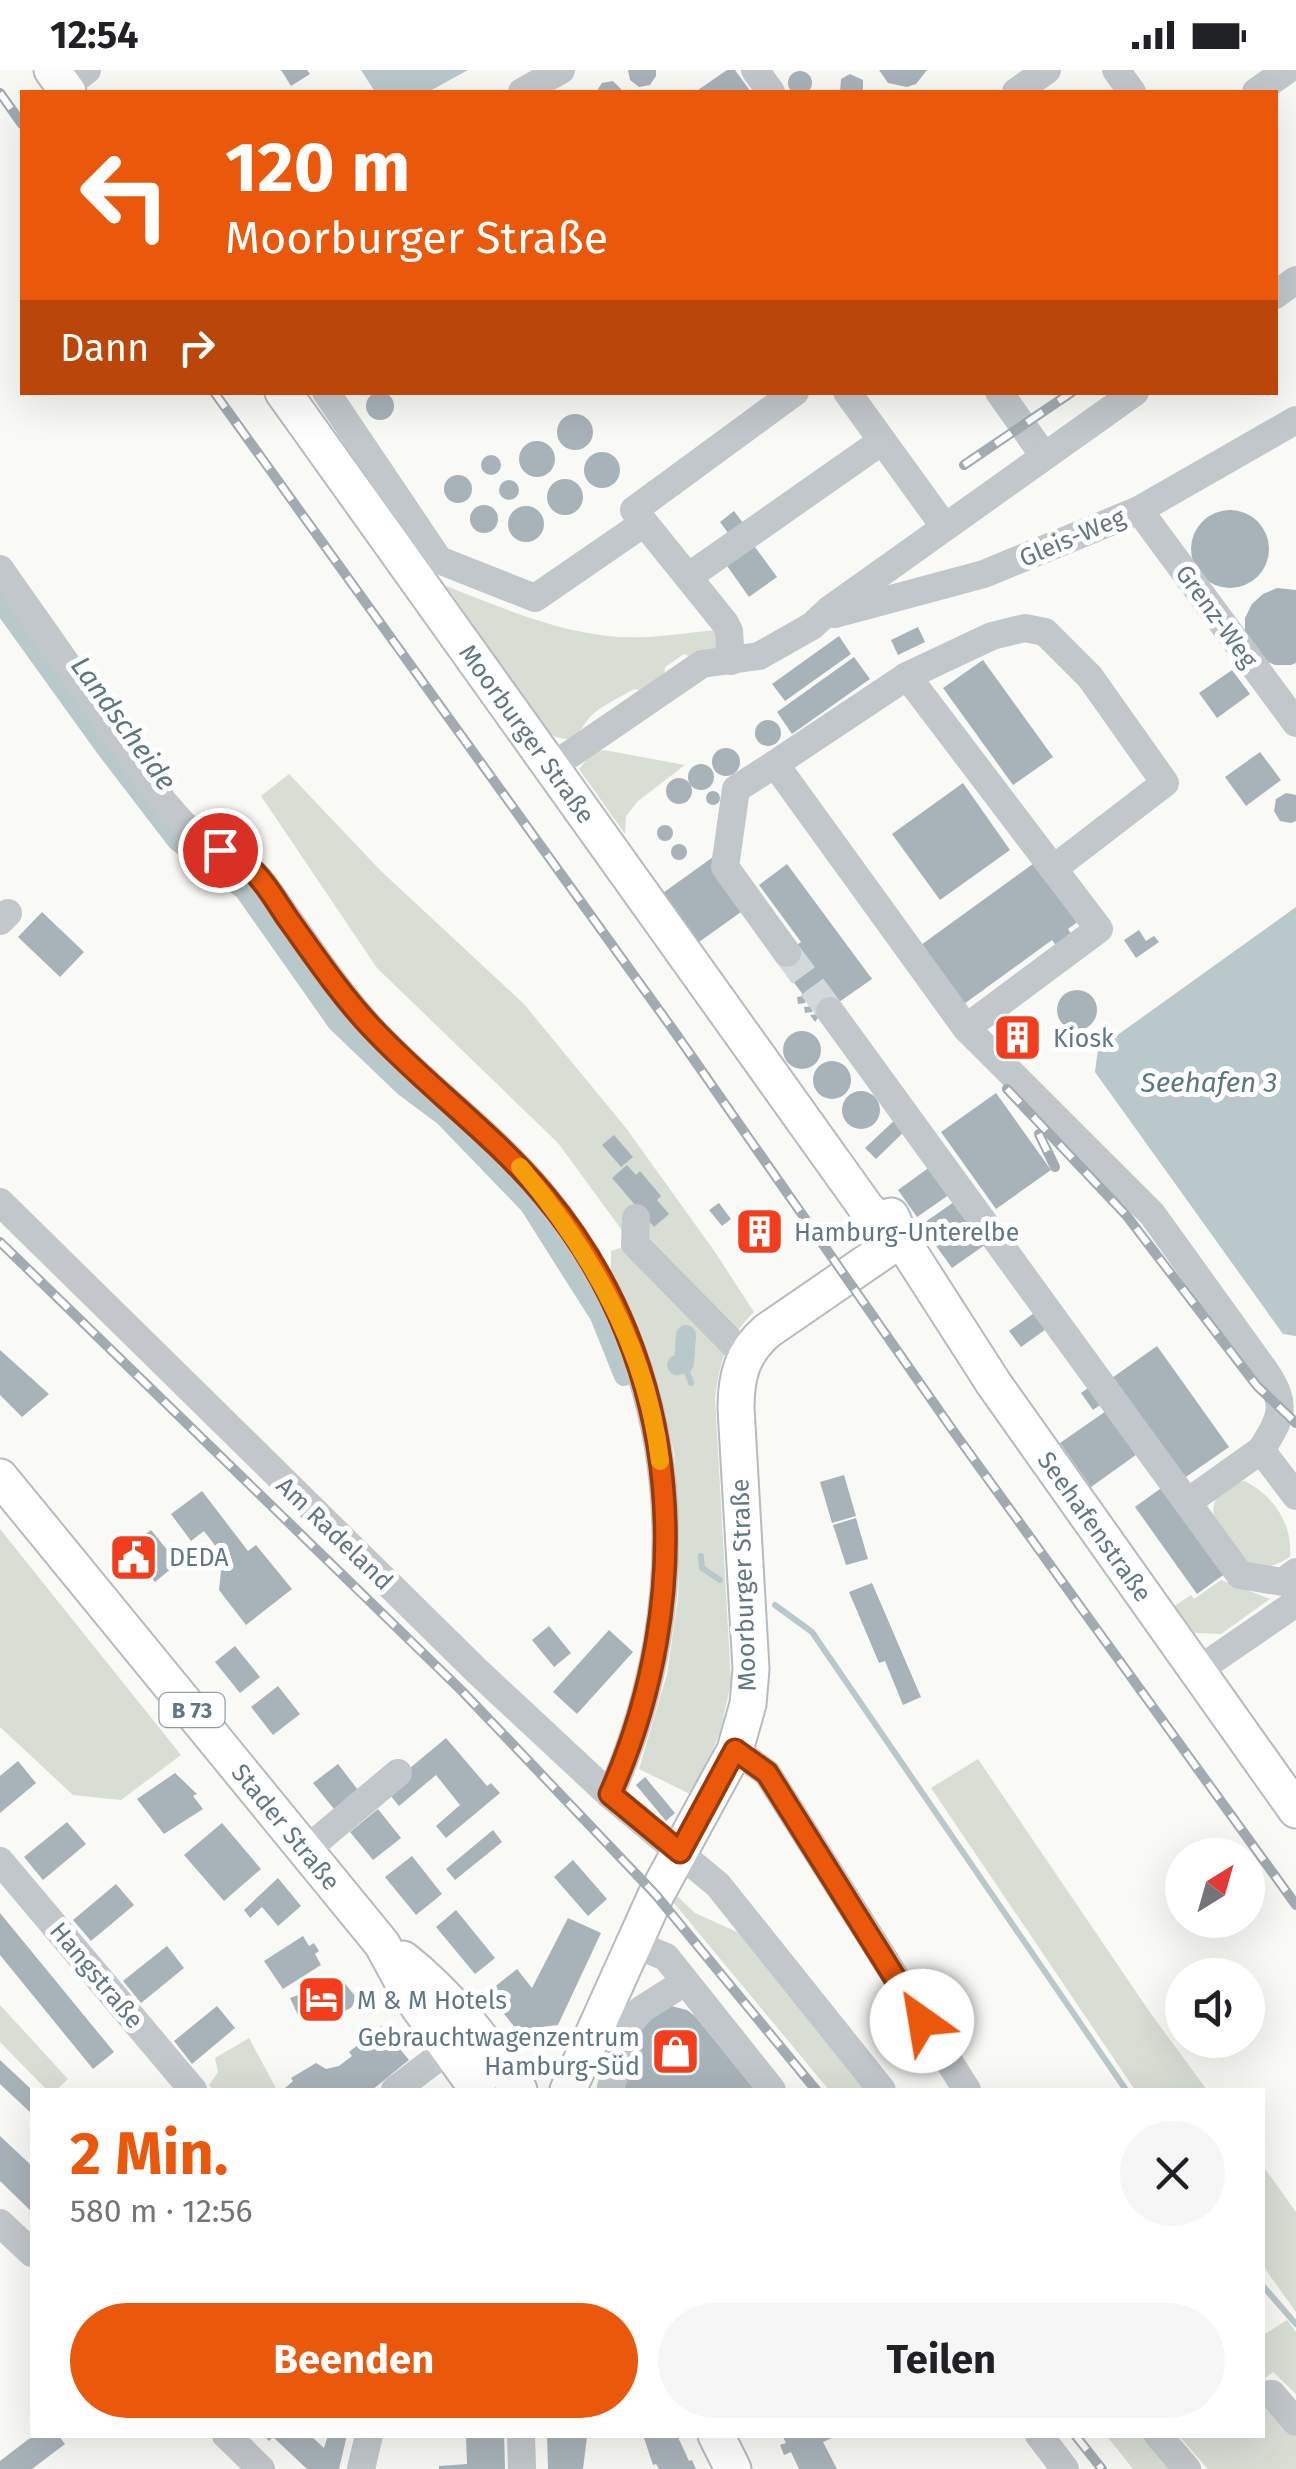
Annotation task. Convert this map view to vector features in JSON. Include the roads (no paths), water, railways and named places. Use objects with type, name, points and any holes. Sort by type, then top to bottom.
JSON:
[{"type":"main road","name":"Moorburger Straße","points":[[285,395],[868,1210],[900,1239]]},
{"type":"main road","points":[[745,1356],[767,1331],[900,1239]]},
{"type":"main road","name":"Seehafenstraße","points":[[900,1239],[994,1384],[1296,1810]]},
{"type":"main road","name":"Moorburger Straße","points":[[569,2088],[634,1944],[735,1750],[748,1704],[751,1669],[736,1424],[736,1386],[745,1356]]},
{"type":"main road","name":"Stader Straße","points":[[0,1477],[382,1944],[408,1992],[477,2088]]},
{"type":"main road","name":"Stader Straße","points":[[382,1944],[424,1976],[517,2088]]},
{"type":"main road","points":[[718,2438],[733,2469]]},
{"type":"street","points":[[526,90],[561,70]]},
{"type":"street","points":[[1019,90],[1046,70]]},
{"type":"street","points":[[1259,90],[1282,72]]},
{"type":"street","points":[[328,395],[439,560],[535,598],[644,522]]},
{"type":"street","points":[[731,661],[725,623],[634,510],[791,395]]},
{"type":"street","points":[[849,395],[944,526]]},
{"type":"street","points":[[1001,395],[1044,456]]},
{"type":"street","points":[[553,766],[702,664],[758,656],[822,621],[829,610],[1131,395]]},
{"type":"street","name":"Gleis-Weg","points":[[822,621],[984,574],[1138,510],[1296,420]]},
{"type":"street","points":[[688,577],[882,441]]},
{"type":"street","name":"Grenz-Weg","points":[[1138,510],[1296,723]]},
{"type":"street","points":[[0,569],[166,804],[188,830],[252,871],[360,1016],[403,1062],[517,1163],[580,1244],[615,1308],[650,1404],[665,1512],[666,1574],[651,1675],[636,1732],[610,1794]]},
{"type":"street","points":[[787,953],[726,867],[736,789],[907,676],[992,636],[1025,628],[1045,632],[1090,677],[1165,784],[1053,869]]},
{"type":"street","points":[[907,676],[1098,929],[966,1028]]},
{"type":"street","points":[[775,764],[966,1028],[1152,1214],[1289,1407],[1261,1450],[1188,1502]]},
{"type":"street","points":[[830,1010],[1240,1575],[1282,1582],[1296,1572]]},
{"type":"street","name":"Am Radeland","points":[[0,1202],[380,1576],[610,1794],[718,1885],[880,2088]]},
{"type":"street","points":[[636,1218],[635,1244],[745,1356]]},
{"type":"street","points":[[1261,1450],[1296,1496]]},
{"type":"street","points":[[1197,1671],[1296,1603]]},
{"type":"street","points":[[735,1750],[767,1773],[966,2088]]},
{"type":"street","points":[[306,1850],[398,1773]]},
{"type":"street","name":"Hangstraße","points":[[0,1861],[191,2088]]},
{"type":"street","points":[[634,1944],[666,1958],[770,2088]]},
{"type":"street","points":[[610,2087],[629,2024],[642,2009],[685,1982]]},
{"type":"street","points":[[398,2088],[449,2049]]},
{"type":"street","points":[[0,2223],[30,2251]]},
{"type":"street","points":[[1265,2395],[1272,2394],[1296,2422]]},
{"type":"street","points":[[229,2438],[261,2469]]},
{"type":"street","points":[[361,2469],[368,2438]]},
{"type":"street","points":[[521,2438],[522,2469]]},
{"type":"street","points":[[1040,2438],[1064,2469]]},
{"type":"street","points":[[1161,2438],[1188,2469]]},
{"type":"water","points":[[361,70],[468,70],[432,90],[374,90]]},
{"type":"water","name":"Seehafen 3","points":[[1296,907],[1296,1336],[1283,1334],[1095,1072],[1098,1049]]},
{"type":"waterway","name":"Landscheide","points":[[0,601],[177,841],[244,890],[337,1022],[405,1087],[444,1116],[529,1204],[600,1316],[624,1376]]},
{"type":"waterway","name":"Landscheide","points":[[677,1365],[684,1363],[686,1335]]},
{"type":"waterway","points":[[684,1363],[691,1383]]},
{"type":"waterway","points":[[701,1556],[702,1568],[720,1580]]},
{"type":"waterway","points":[[775,1605],[812,1632],[1125,2088]]},
{"type":"waterway","points":[[1265,2288],[1296,2324]]},
{"type":"tunnel","points":[[787,953],[830,1011]]},
{"type":"railway","points":[[0,93],[20,121]]},
{"type":"railway","points":[[216,395],[674,1031],[954,1432],[1296,1905]]},
{"type":"railway","points":[[964,465],[1068,395]]},
{"type":"railway","points":[[1007,1089],[1126,1215],[1257,1386],[1296,1423]]},
{"type":"railway","points":[[1039,1134],[1055,1167]]},
{"type":"railway","points":[[0,1242],[462,1691],[656,1895],[814,2088]]},
{"type":"railway","points":[[1077,2438],[1102,2469]]},
{"type":"place","name":"Kiosk","points":[[1018,1038]]},
{"type":"place","name":"Hamburg-Unterelbe","points":[[759,1232]]},
{"type":"place","name":"DEDA","points":[[134,1557]]},
{"type":"place","name":"M & M Hotels","points":[[322,2000]]},
{"type":"place","name":"Gebrauchtwagenzentrum Hamburg-Süd","points":[[675,2051]]}]
